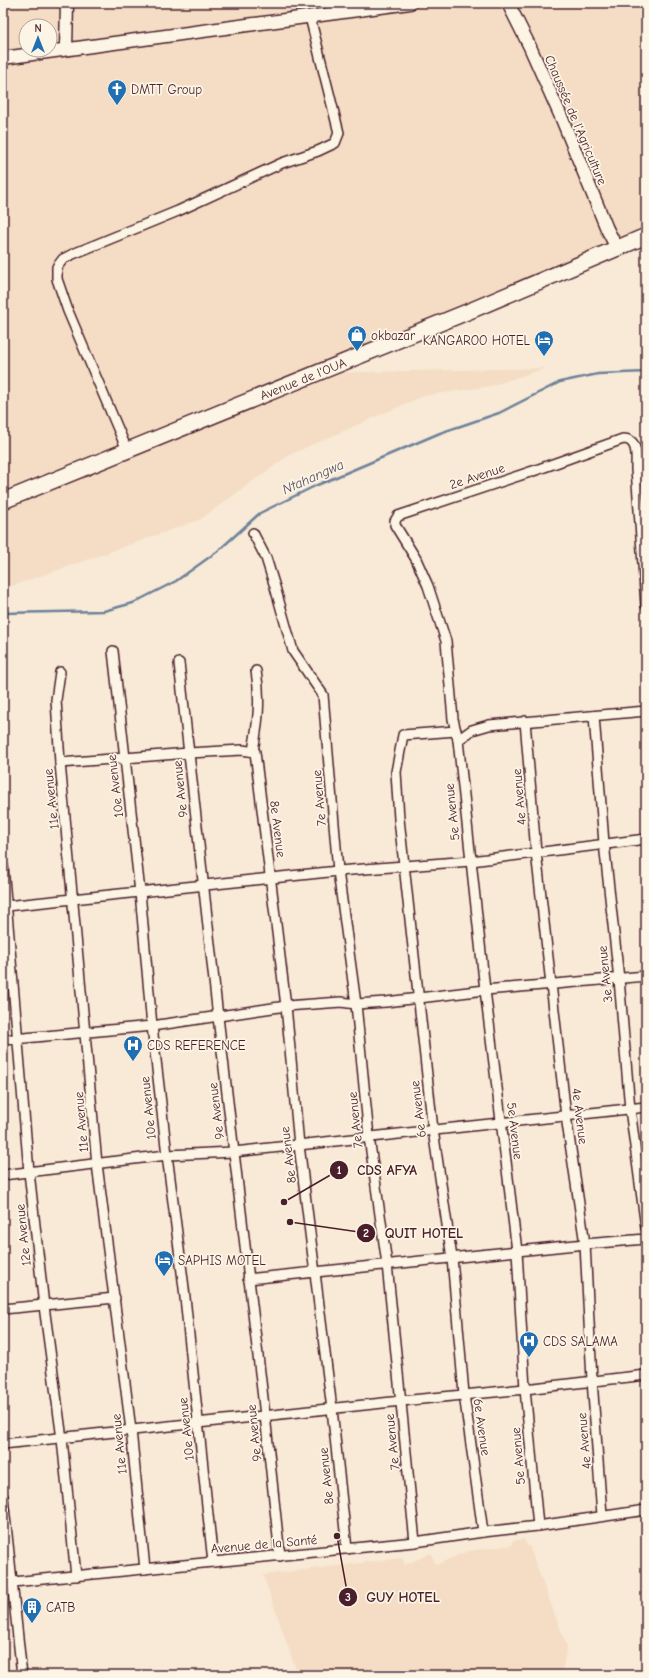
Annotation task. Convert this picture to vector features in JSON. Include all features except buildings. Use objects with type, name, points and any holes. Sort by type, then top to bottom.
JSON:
[{"type":"main road","name":"Avenue de l'OUA","points":[[3,502],[479,307],[646,236]]},
{"type":"street","points":[[66,49],[67,3]]},
{"type":"street","points":[[3,58],[410,3]]},
{"type":"street","name":"Chaussée de l'Agriculture","points":[[508,3],[530,47],[617,248]]},
{"type":"street","points":[[127,450],[68,311],[57,279],[57,266],[63,259],[73,254],[184,209],[282,163],[318,151],[335,143],[339,133],[310,17]]},
{"type":"street","name":"2e Avenue","points":[[457,735],[446,641],[428,586],[416,559],[395,525],[395,521],[398,516],[623,439],[627,439],[632,441],[636,449],[636,470],[646,605]]},
{"type":"street","name":"7e Avenue","points":[[253,532],[266,558],[293,651],[323,695],[338,871],[356,1004],[369,1137],[387,1264],[415,1542]]},
{"type":"street","name":"10e Avenue","points":[[113,651],[140,892],[152,1026],[184,1288],[213,1562]]},
{"type":"street","name":"9e Avenue","points":[[179,663],[248,1279],[266,1416],[280,1556]]},
{"type":"street","name":"8e Avenue","points":[[256,671],[259,688],[259,710],[254,754],[271,878],[286,1006],[299,1145],[316,1272],[347,1549]]},
{"type":"street","name":"11e Avenue","points":[[60,672],[56,700],[60,763],[74,900],[97,1164],[131,1430],[145,1569]]},
{"type":"street","points":[[457,735],[489,725],[646,710]]},
{"type":"street","name":"3e Avenue","points":[[594,716],[604,843],[619,979],[630,1109],[646,1228]]},
{"type":"street","name":"4e Avenue","points":[[525,721],[536,852],[566,1116],[585,1244],[592,1380],[602,1516]]},
{"type":"street","name":"6e Avenue","points":[[457,735],[405,734],[402,737],[396,772],[418,999],[433,1130],[452,1258],[464,1394],[483,1532]]},
{"type":"street","name":"5e Avenue","points":[[457,735],[470,861],[517,1251],[525,1389],[538,1526]]},
{"type":"street","points":[[60,763],[189,753],[254,754]]},
{"type":"street","points":[[6,906],[338,871],[470,861],[604,843],[646,839]]},
{"type":"street","name":"12e Avenue","points":[[3,866],[30,1172],[44,1306],[62,1439],[76,1576]]},
{"type":"street","points":[[3,1040],[152,1026],[286,1006],[341,1002],[356,1004],[418,999],[485,990],[646,976]]},
{"type":"street","points":[[3,1175],[167,1155],[234,1152],[646,1107]]},
{"type":"street","points":[[248,1279],[646,1239]]},
{"type":"street","points":[[3,1309],[115,1298]]},
{"type":"street","points":[[3,1444],[62,1439],[401,1400],[525,1389],[592,1380],[646,1375]]},
{"type":"street","points":[[3,1497],[22,1675]]},
{"type":"street","name":"Avenue de la Santé","points":[[3,1583],[415,1542],[646,1510]]},
{"type":"shaded area","points":[[3,3],[646,3],[646,236],[319,373],[546,368],[491,386],[423,396],[289,455],[201,519],[3,589]]},
{"type":"shaded area","points":[[524,1539],[527,1546],[529,1546],[567,1647],[561,1675],[298,1675],[263,1575],[402,1558],[405,1565],[431,1553],[436,1565],[468,1551],[513,1545],[512,1541]]},
{"type":"waterway","name":"Ntahangwa","points":[[3,613],[104,611],[133,603],[176,581],[218,551],[260,513],[315,486],[440,433],[499,413],[560,382],[598,374],[646,372]]},
{"type":"place","name":"DMTT Group","points":[[117,106]]},
{"type":"place","name":"okbazar","points":[[357,352]]},
{"type":"place","name":"KANGAROO HOTEL","points":[[544,357]]},
{"type":"place","name":"CDS REFERENCE","points":[[133,1062]]},
{"type":"place","name":"CDS AFYA","points":[[284,1202]]},
{"type":"place","name":"QUIT HOTEL","points":[[290,1222]]},
{"type":"place","name":"SAPHIS MOTEL","points":[[164,1277]]},
{"type":"place","name":"CDS SALAMA","points":[[529,1358]]},
{"type":"place","name":"GUY HOTEL","points":[[337,1536]]},
{"type":"place","name":"CATB","points":[[32,1624]]}]
